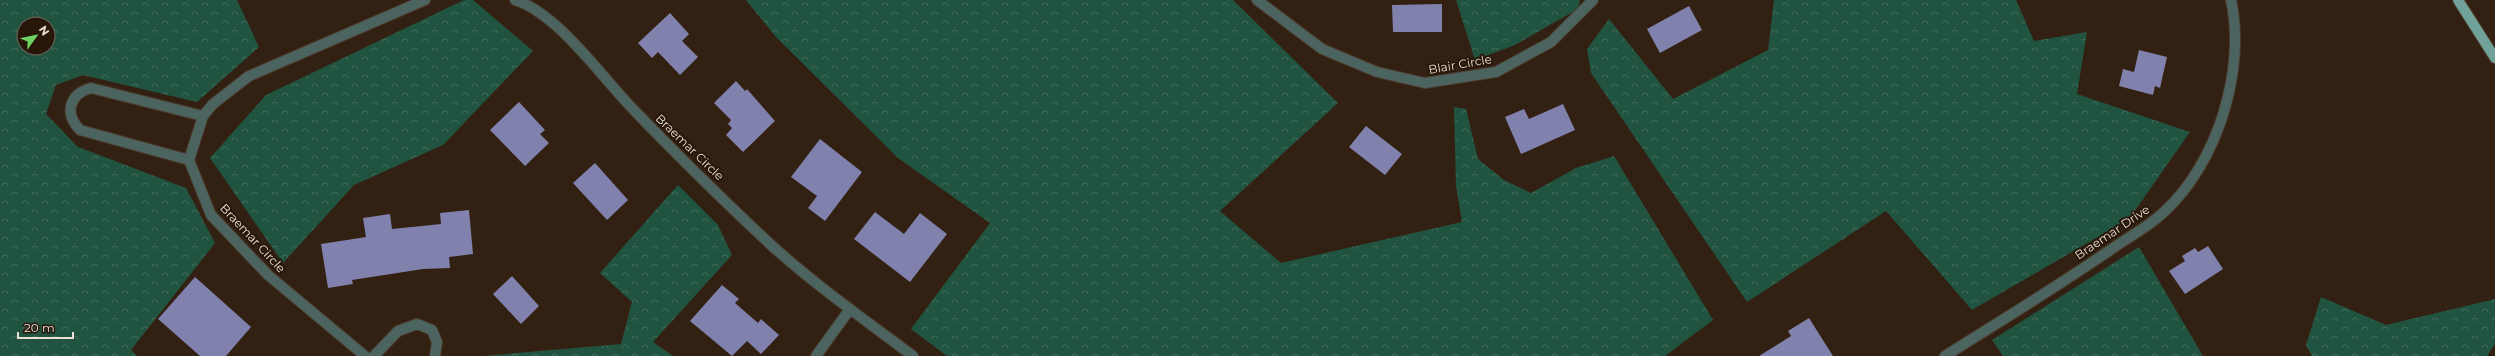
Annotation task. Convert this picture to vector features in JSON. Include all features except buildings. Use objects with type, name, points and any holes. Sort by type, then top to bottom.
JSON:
[{"type":"main road","points":[[2458,0],[2495,58]]},
{"type":"street","points":[[203,116],[91,88],[76,94],[72,101],[71,117],[80,130],[189,160],[203,116],[213,104],[249,76],[426,0]]},
{"type":"street","name":"Braemar Circle","points":[[515,0],[533,4],[550,20],[632,108],[771,244],[850,309],[912,356]]},
{"type":"street","name":"Blair Circle","points":[[1257,0],[1322,49],[1377,72],[1425,83],[1496,72],[1552,42],[1593,0]]},
{"type":"street","name":"Braemar Drive","points":[[1945,356],[2093,262],[2165,212],[2192,178],[2214,139],[2234,78],[2236,23],[2231,0]]},
{"type":"street","name":"Braemar Circle","points":[[189,160],[211,215],[268,275],[365,356]]},
{"type":"street","points":[[816,356],[850,309]]},
{"type":"street","points":[[374,356],[398,331],[418,324],[432,330],[437,342],[435,356]]},
{"type":"green space","points":[[0,0],[237,0],[259,47],[197,102],[83,75],[56,85],[46,114],[78,147],[186,188],[215,243],[131,350],[137,356],[0,356]]},
{"type":"green space","points":[[464,0],[473,0],[533,51],[443,145],[354,185],[283,263],[210,158],[266,95]]},
{"type":"green space","points":[[746,0],[1233,0],[1338,103],[1220,211],[1281,263],[1462,222],[1456,186],[1454,107],[1466,109],[1478,159],[1504,180],[1531,193],[1576,168],[1614,156],[1713,320],[1665,356],[947,356],[911,329],[990,223],[898,158],[776,37]]},
{"type":"green space","points":[[1456,0],[1580,0],[1578,9],[1515,45],[1475,60]]},
{"type":"green space","points":[[1774,0],[2016,0],[2034,41],[2087,32],[2077,94],[2190,132],[2129,219],[1972,310],[1886,211],[1747,302],[1591,73],[1587,49],[1609,19],[1673,99],[1768,50]]},
{"type":"green space","points":[[678,185],[718,225],[732,255],[653,342],[673,356],[483,356],[621,344],[632,302],[600,273]]},
{"type":"green space","points":[[2139,247],[2203,356],[2003,356],[1992,340]]},
{"type":"green space","points":[[2321,297],[2386,325],[2495,299],[2495,344],[2487,356],[2312,356],[2306,345]]}]
